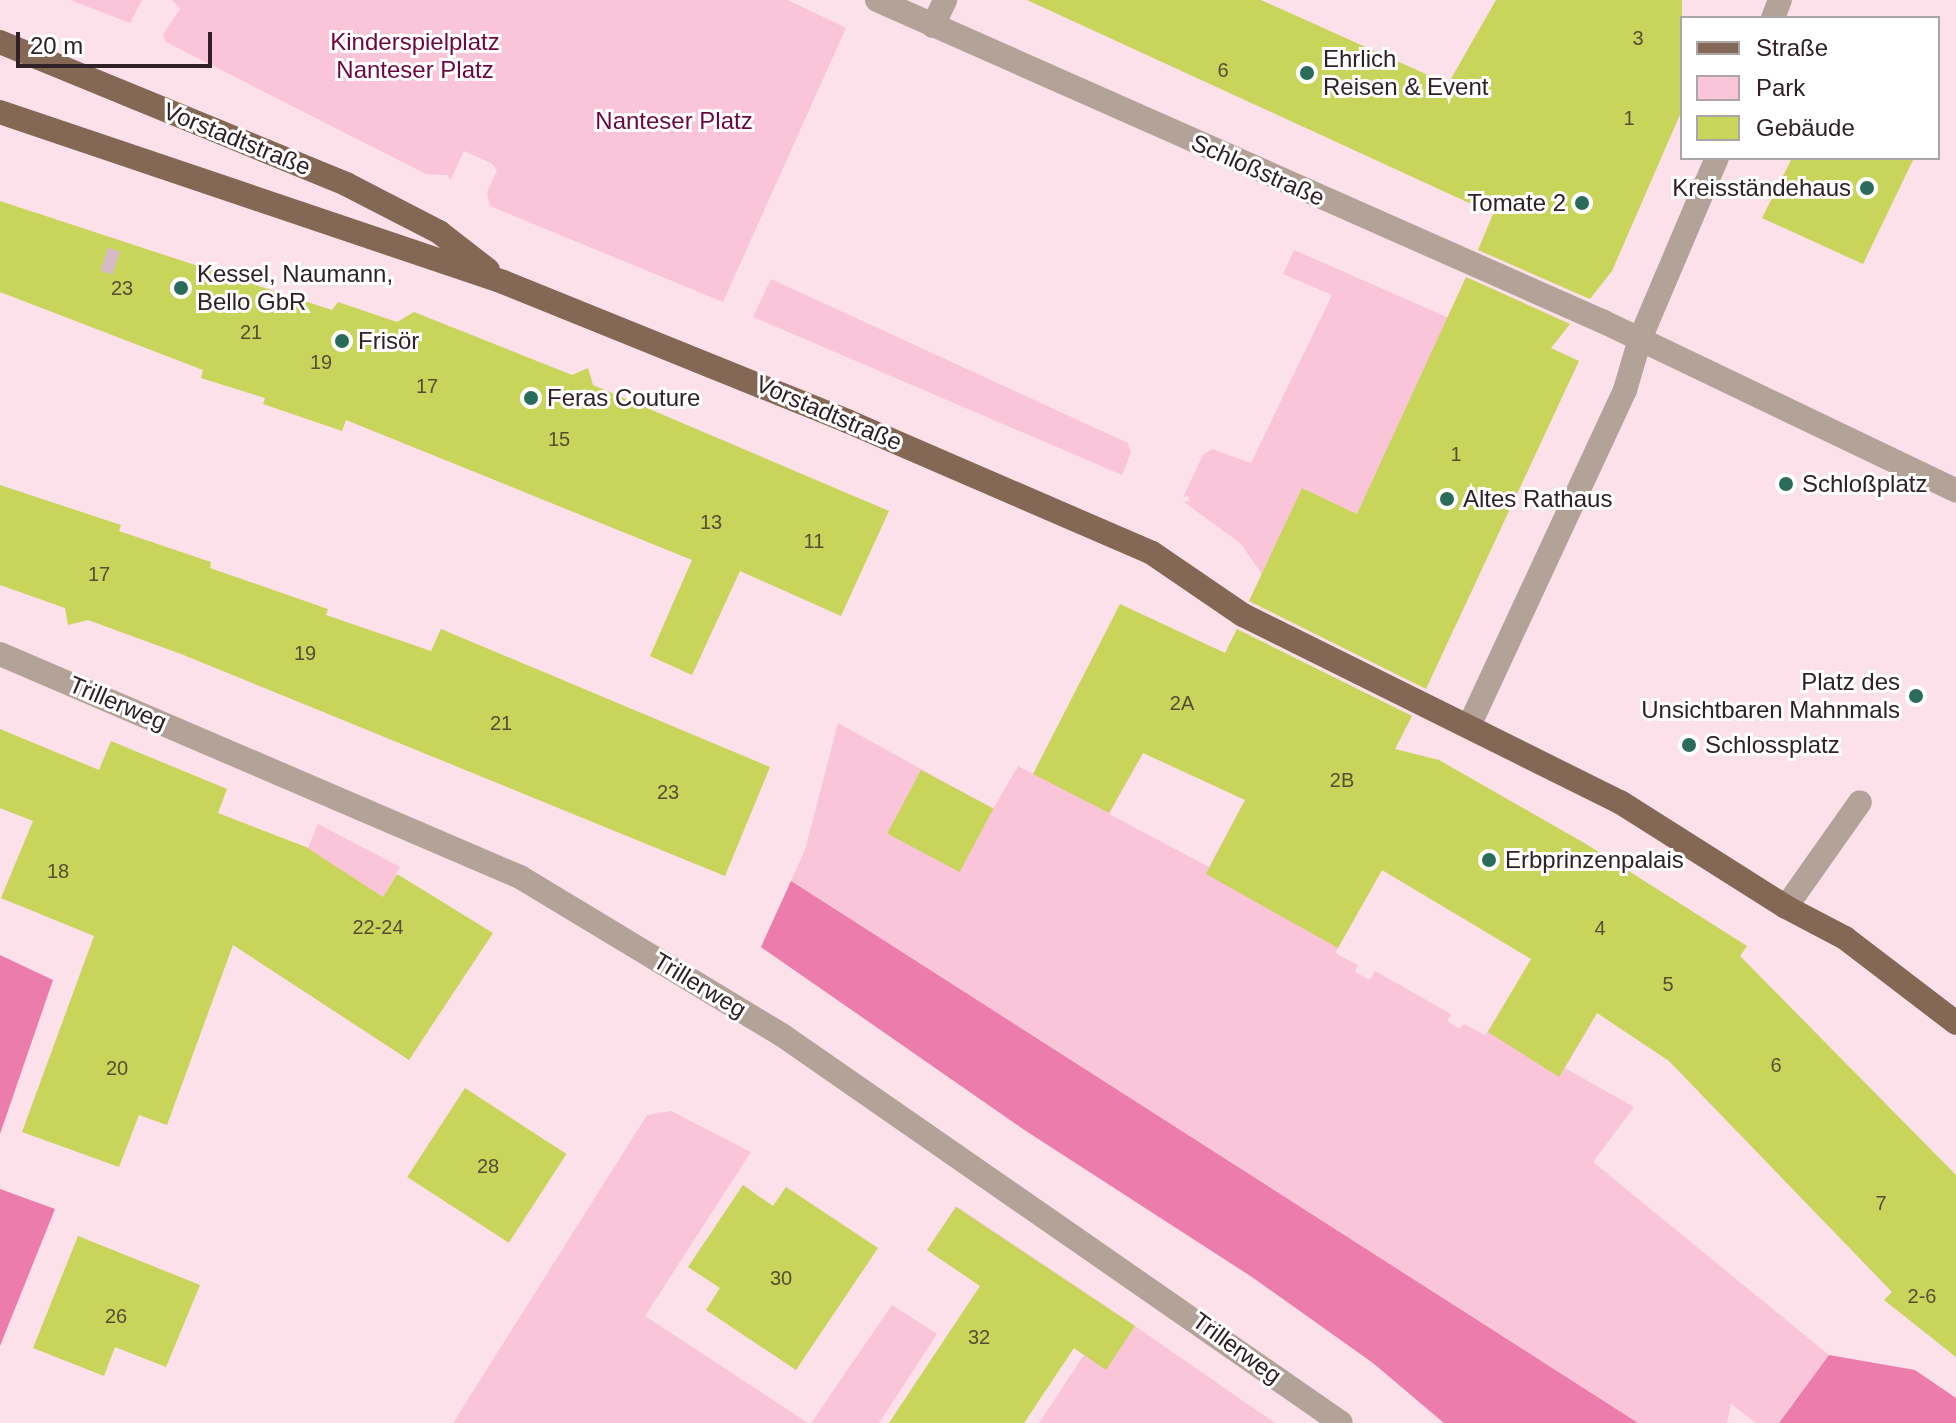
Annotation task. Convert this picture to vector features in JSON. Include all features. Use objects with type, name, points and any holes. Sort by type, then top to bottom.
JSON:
[{"type":"main road","name":"Vorstadtstraße","points":[[0,42],[346,184],[439,232],[503,282]]},
{"type":"main road","name":"Vorstadtstraße","points":[[0,112],[503,282],[847,421],[1152,553],[1243,615],[1470,724]]},
{"type":"main road","points":[[1470,724],[1620,802],[1786,907],[1845,938],[1950,1018]]},
{"type":"street","points":[[933,26],[945,0]]},
{"type":"street","name":"Schloßstraße","points":[[885,4],[1640,339]]},
{"type":"street","points":[[1470,724],[1625,390],[1640,339],[1716,160]]},
{"type":"street","points":[[1640,339],[1956,491]]},
{"type":"street","name":"Trillerweg","points":[[0,654],[520,877],[782,1035],[1341,1423]]},
{"type":"street","points":[[1786,907],[1860,802]]},
{"type":"green space","points":[[70,0],[142,0],[130,23]]},
{"type":"green space","name":"Nanteser Platz","points":[[172,0],[788,0],[846,28],[723,302],[490,206],[487,192],[497,170],[491,163],[464,151],[450,181],[448,175],[426,174],[166,42],[163,34],[180,9]]},
{"type":"green space","points":[[1294,250],[1449,318],[1370,520],[1302,488],[1262,574],[1240,543],[1184,502],[1190,501],[1188,496],[1183,497],[1203,455],[1212,449],[1251,463],[1332,295],[1283,274]]},
{"type":"green space","points":[[771,279],[1128,443],[1131,453],[1122,475],[753,317]]},
{"type":"green space","points":[[1064,717],[1143,753],[1109,814],[1209,867],[1245,800],[1382,870],[1335,953],[1358,965],[1355,972],[1370,980],[1375,971],[1451,1014],[1447,1021],[1460,1029],[1464,1024],[1485,1035],[1528,966],[1597,1013],[1565,1068],[1634,1107],[1593,1162],[1829,1355],[1779,1423],[1756,1423],[1731,1404],[1727,1423],[1444,1423],[1373,1363],[1252,1277],[1026,1131],[761,947],[805,850],[838,723],[993,809],[1018,766],[1033,774]]},
{"type":"green space","points":[[318,824],[400,867],[383,897],[296,876]]},
{"type":"green space","points":[[671,1111],[751,1152],[645,1316],[808,1423],[453,1423],[647,1115]]},
{"type":"green space","points":[[956,1206],[1275,1423],[1039,1423],[1084,1355],[927,1250]]},
{"type":"green space","points":[[892,1305],[937,1334],[879,1423],[811,1423]]},
{"type":"shaded area","points":[[791,881],[1638,1423],[1444,1423],[1373,1363],[1252,1277],[1026,1131],[761,947]]},
{"type":"shaded area","points":[[0,955],[53,980],[0,1134]]},
{"type":"shaded area","points":[[0,1189],[55,1209],[0,1346]]},
{"type":"shaded area","points":[[1829,1355],[1915,1370],[1956,1398],[1956,1423],[1779,1423]]},
{"type":"building","points":[[1027,0],[1261,0],[1448,84],[1496,0],[1682,0],[1680,115],[1612,271],[1590,299],[1478,250],[1493,214]]},
{"type":"building","points":[[1791,160],[1913,160],[1863,264],[1762,218]]},
{"type":"building","points":[[0,201],[332,310],[338,302],[397,322],[414,312],[572,375],[588,368],[593,385],[889,511],[841,616],[740,571],[692,675],[650,656],[692,560],[346,420],[342,431],[263,404],[265,398],[201,378],[203,370],[0,292]]},
{"type":"building","name":"Altes Rathaus","points":[[1466,277],[1570,324],[1551,348],[1579,361],[1426,689],[1249,601],[1302,488],[1357,514]]},
{"type":"building","points":[[0,485],[121,525],[119,531],[211,562],[210,568],[328,609],[326,615],[431,651],[441,629],[770,767],[725,876],[181,654],[88,620],[68,625],[65,608],[0,585]]},
{"type":"building","points":[[1120,604],[1225,653],[1237,629],[1412,716],[1395,749],[1439,760],[1586,844],[1747,946],[1740,956],[1956,1175],[1956,1357],[1884,1300],[1892,1292],[1669,1061],[1597,1013],[1559,1077],[1488,1032],[1531,959],[1382,870],[1338,948],[1206,874],[1245,800],[1143,753],[1109,813],[1033,774]]},
{"type":"building","points":[[0,729],[99,770],[111,741],[227,789],[218,813],[306,847],[383,897],[397,874],[493,933],[409,1060],[233,945],[167,1125],[139,1115],[119,1167],[22,1132],[94,936],[1,898],[33,821],[0,808]]},
{"type":"building","points":[[921,770],[993,808],[960,872],[887,834]]},
{"type":"building","points":[[465,1088],[566,1154],[509,1243],[407,1177]]},
{"type":"building","points":[[743,1185],[773,1206],[786,1187],[878,1248],[796,1370],[706,1310],[720,1288],[688,1267]]},
{"type":"building","points":[[956,1207],[1135,1326],[1106,1370],[1074,1348],[1024,1423],[889,1423],[980,1286],[927,1250]]},
{"type":"building","points":[[78,1236],[200,1285],[166,1367],[115,1347],[104,1376],[33,1348]]},
{"type":"tunnel","points":[[104,259],[116,263]]},
{"type":"place","name":"Ehrlich Reisen & Event","points":[[1307,73]]},
{"type":"place","name":"Kreisständehaus","points":[[1867,188]]},
{"type":"place","name":"Tomate 2","points":[[1582,203]]},
{"type":"place","name":"Kessel, Naumann, Bello GbR","points":[[181,288]]},
{"type":"place","name":"Frisör","points":[[342,341]]},
{"type":"place","name":"Feras Couture","points":[[531,398]]},
{"type":"place","name":"Schloßplatz","points":[[1786,484]]},
{"type":"place","name":"Altes Rathaus","points":[[1447,499]]},
{"type":"place","name":"Platz des Unsichtbaren Mahnmals","points":[[1916,696]]},
{"type":"place","name":"Schlossplatz","points":[[1689,745]]},
{"type":"place","name":"Erbprinzenpalais","points":[[1489,860]]},
{"type":"park label","name":"Kinderspielplatz Nanteser Platz","points":[[415,56]]}]
